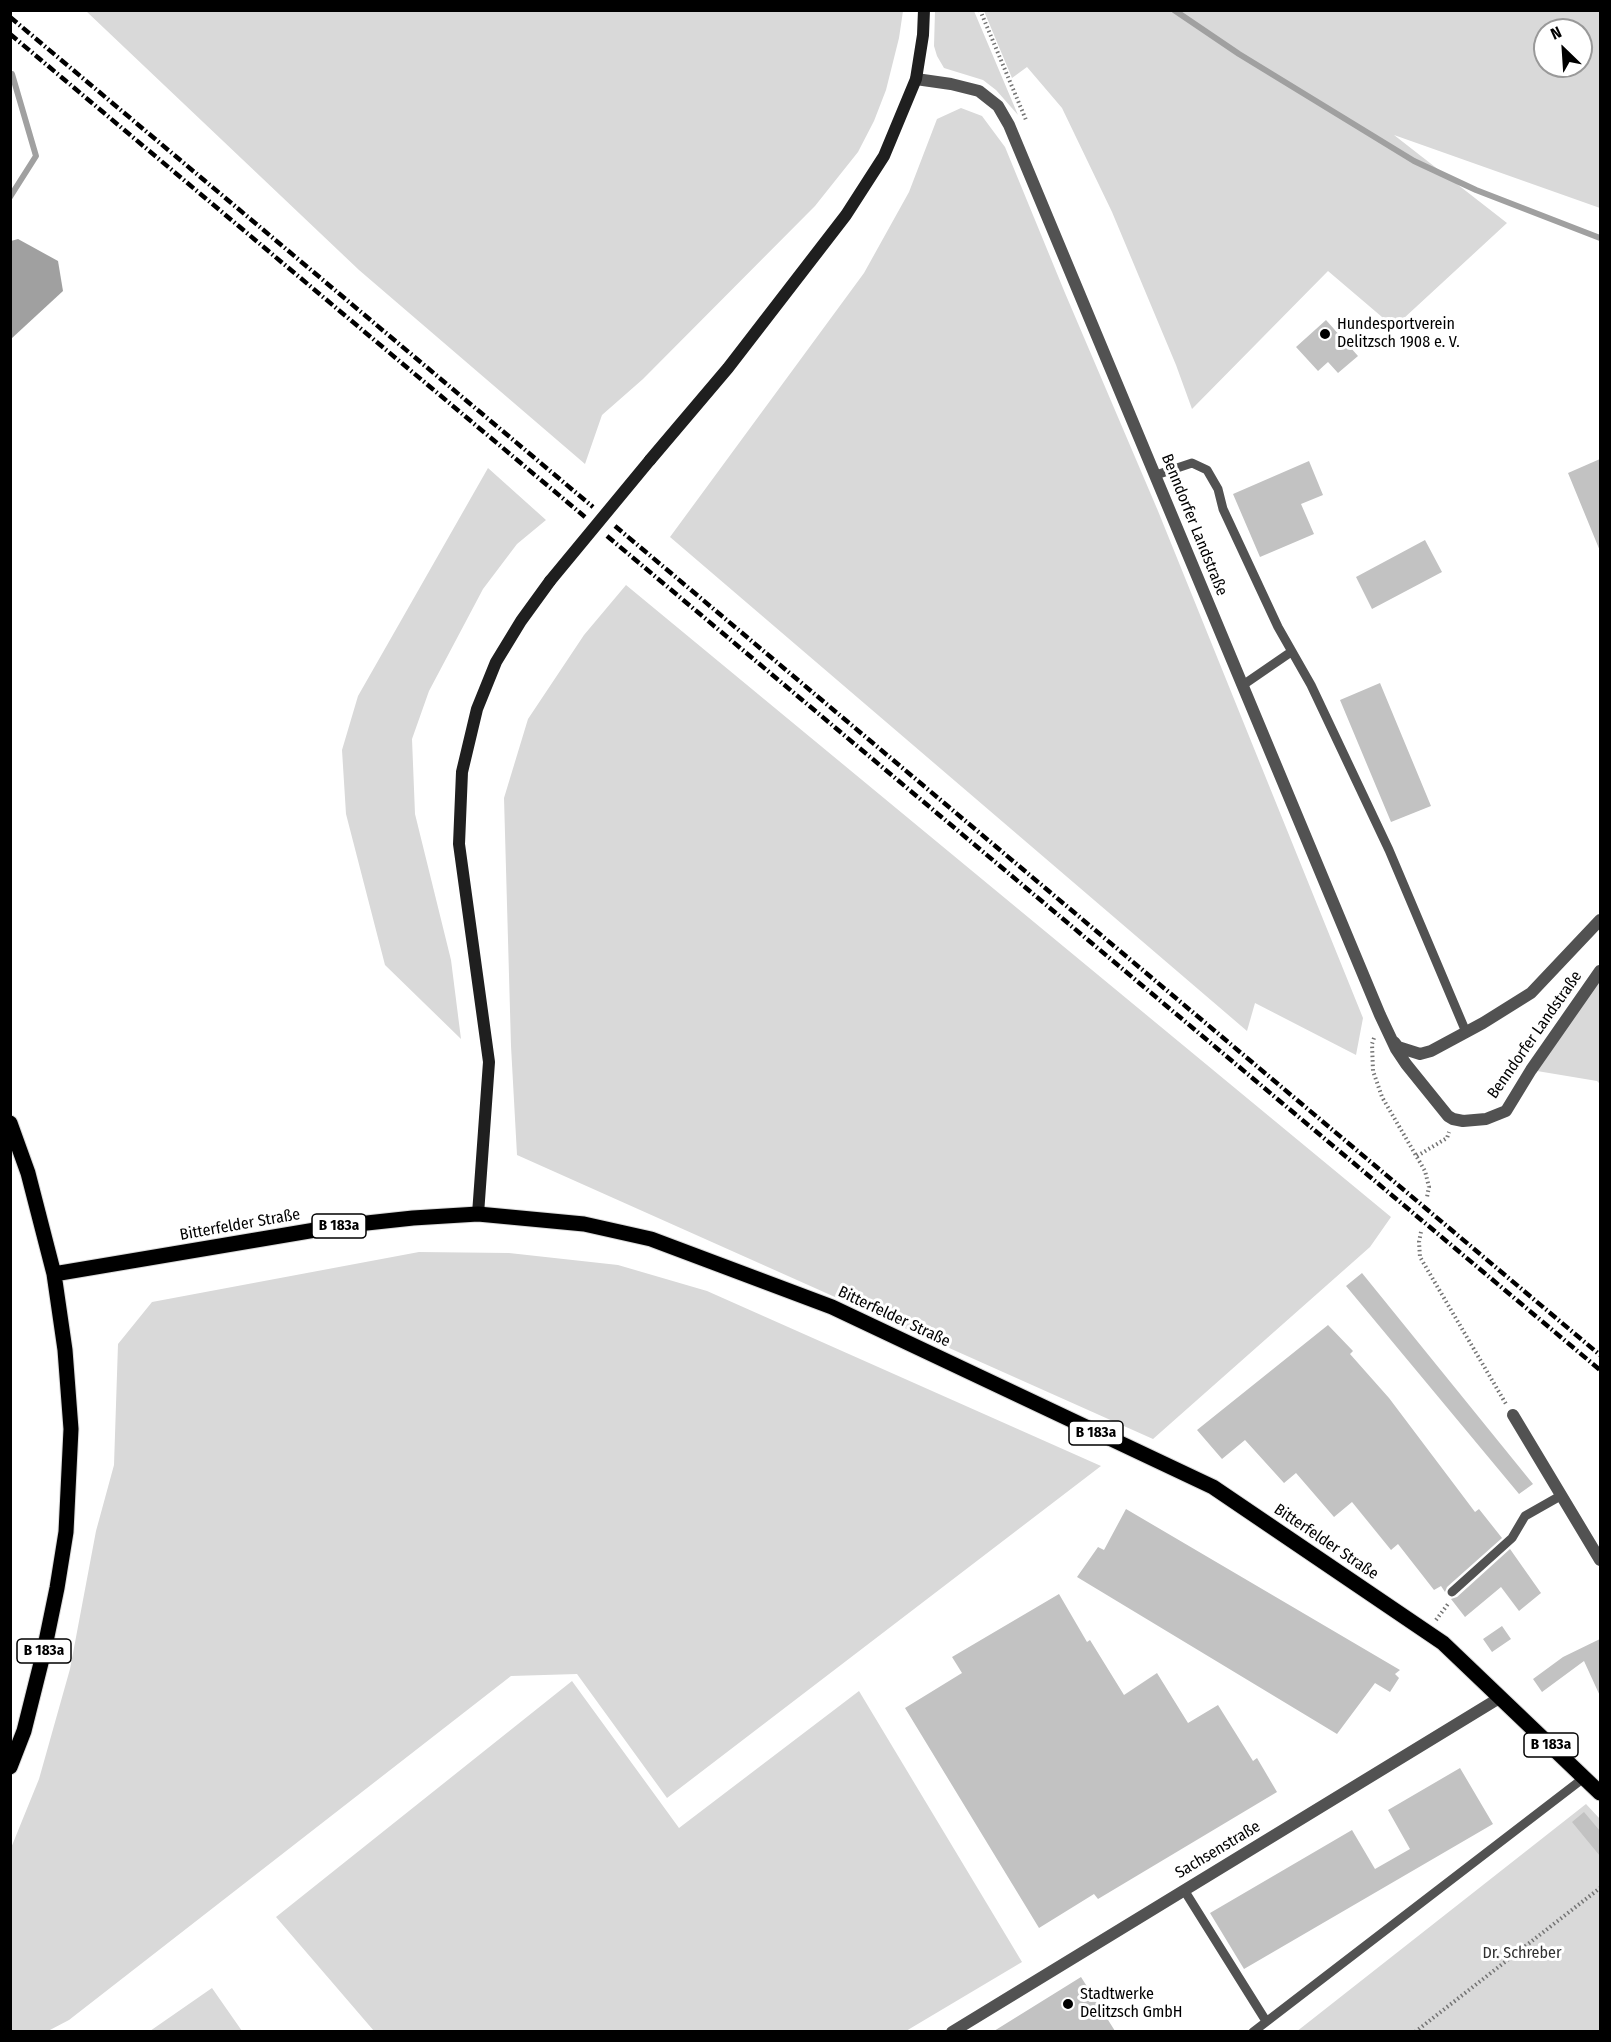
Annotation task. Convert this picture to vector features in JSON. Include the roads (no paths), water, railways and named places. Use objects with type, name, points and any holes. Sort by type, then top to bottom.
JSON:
[{"type":"main road","points":[[478,1214],[489,1062],[459,844],[462,772],[477,709],[496,662],[521,621],[550,581],[728,368],[846,214],[884,156],[916,79],[923,35],[924,10]]},
{"type":"main road","points":[[10,1123],[31,1183],[54,1274]]},
{"type":"main road","name":"Bitterfelder Straße","points":[[54,1274],[339,1227],[413,1218],[478,1214],[584,1224],[651,1239],[832,1306],[1213,1487],[1443,1643],[1600,1793]]},
{"type":"main road","name":"B 183a","points":[[10,1767],[24,1731],[44,1652],[66,1532],[71,1429],[65,1350],[54,1274]]},
{"type":"street","name":"Benndorfer Landstraße","points":[[916,79],[979,91],[998,106],[1009,126],[1380,1015],[1406,1064],[1448,1116],[1463,1121],[1486,1119],[1506,1111],[1531,1070],[1600,970]]},
{"type":"street","name":"Benndorfer Landstraße","points":[[1391,1038],[1398,1047],[1420,1054],[1431,1051],[1466,1032],[1531,993],[1600,920]]},
{"type":"street","points":[[1513,1415],[1600,1560]]},
{"type":"street","name":"Sachsenstraße","points":[[952,2031],[1501,1697]]},
{"type":"lane","points":[[1156,475],[1192,463],[1207,470],[1218,489],[1223,509],[1291,652],[1311,685],[1389,850],[1466,1032]]},
{"type":"lane","points":[[1243,685],[1291,652]]},
{"type":"lane","points":[[1452,1592],[1512,1538],[1525,1516],[1562,1496]]},
{"type":"lane","points":[[1253,2031],[1585,1777]]},
{"type":"lane","points":[[1184,1890],[1266,2021]]},
{"type":"waterway","points":[[1174,10],[1239,54],[1414,161],[1476,190],[1600,238]]},
{"type":"waterway","points":[[10,197],[36,156],[12,74]]},
{"type":"railway","points":[[10,17],[593,507]]},
{"type":"railway","points":[[10,34],[585,517]]},
{"type":"railway","points":[[615,526],[1600,1355]]},
{"type":"railway","points":[[607,536],[1600,1370]]},
{"type":"place","name":"Hundesportverein Delitzsch 1908 e. V.","points":[[1325,334]]},
{"type":"place","name":"Stadtwerke Delitzsch GmbH","points":[[1068,2004]]},
{"type":"park label","name":"Dr. Schreber","points":[[1522,1954]]}]
